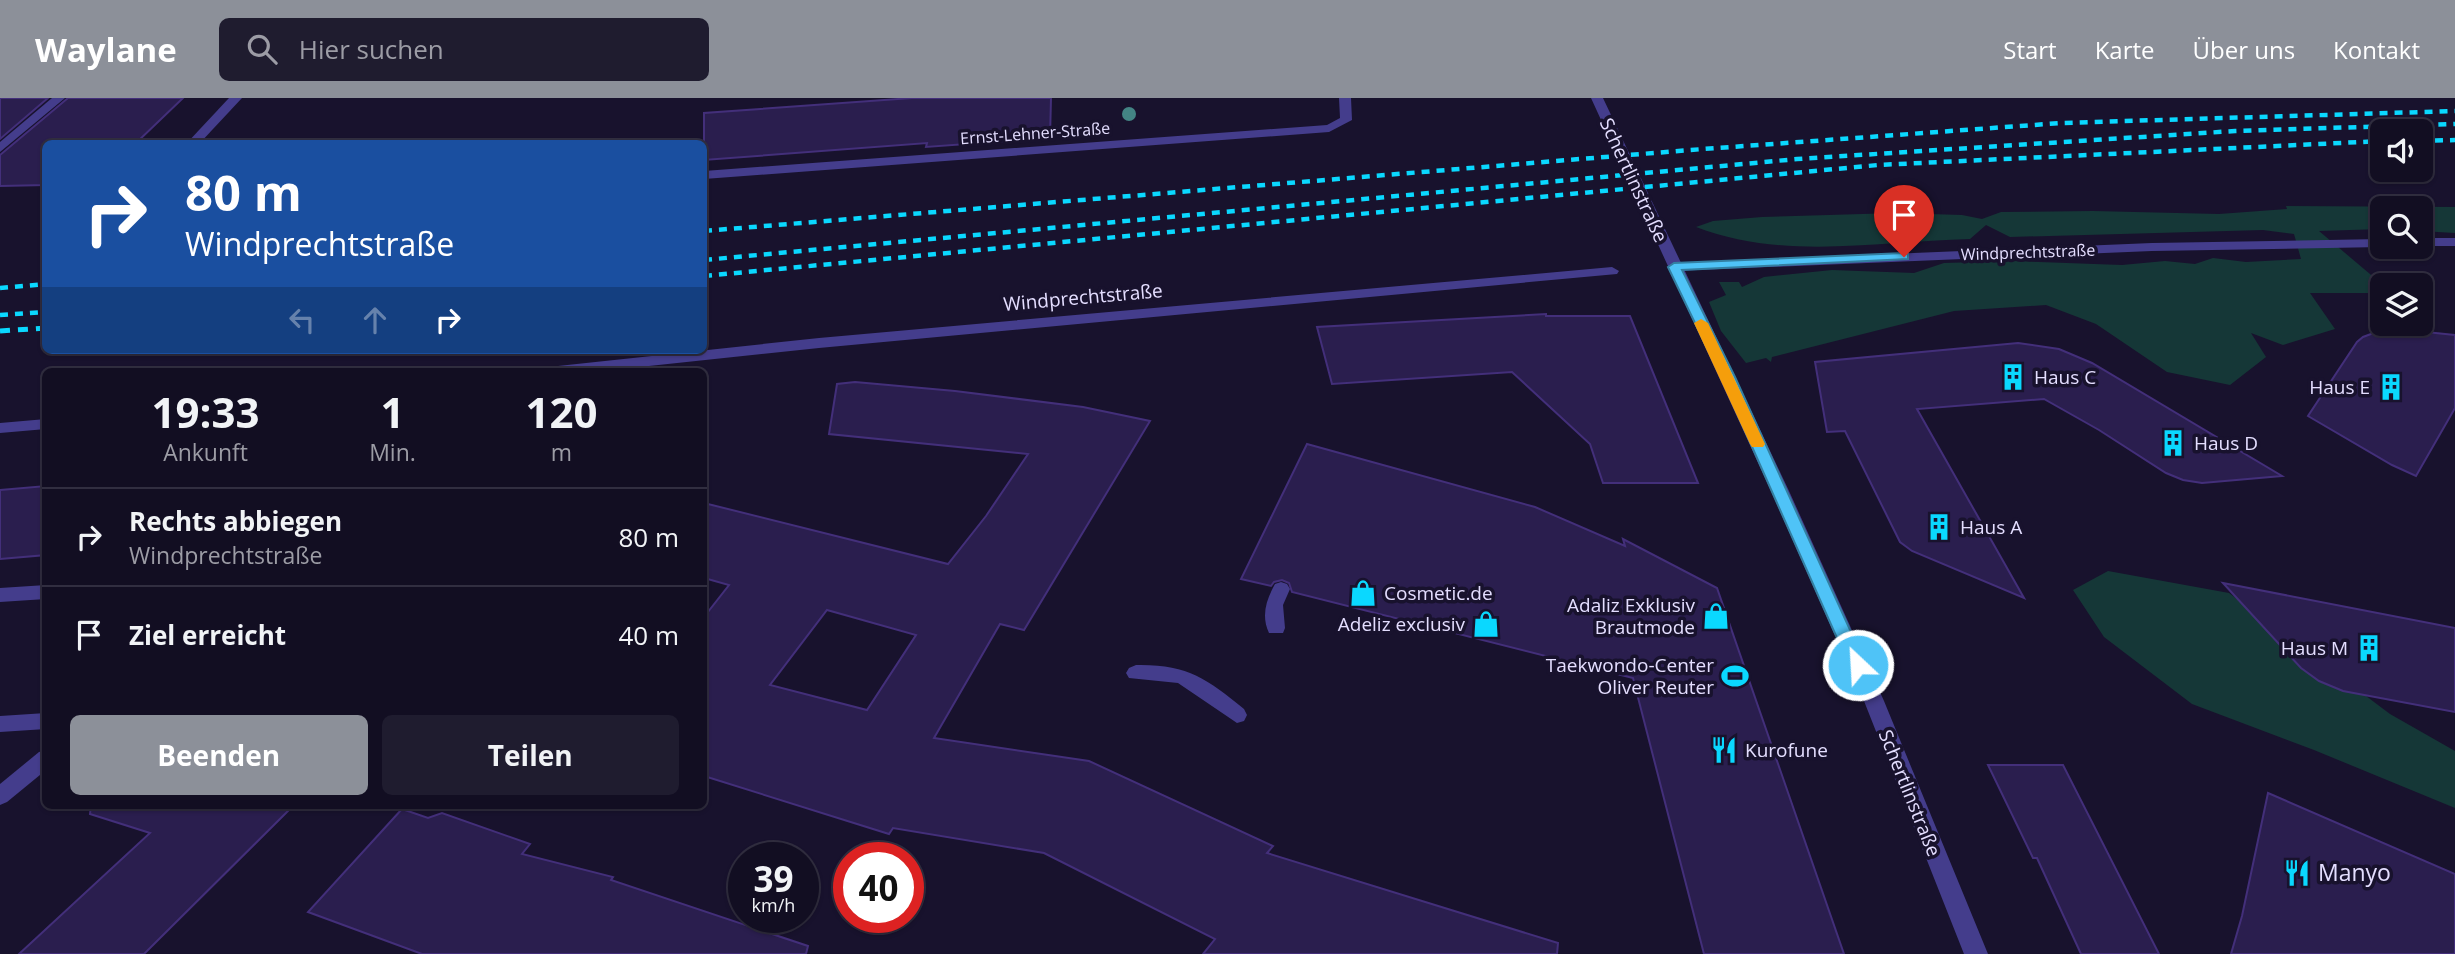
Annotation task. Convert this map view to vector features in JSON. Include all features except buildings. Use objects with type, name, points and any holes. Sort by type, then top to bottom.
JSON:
[{"type":"street","points":[[0,148],[59,98]]},
{"type":"street","points":[[196,140],[236,98]]},
{"type":"street","name":"Ernst-Lehner-Straße","points":[[707,175],[1329,128],[1346,120],[1345,98]]},
{"type":"street","name":"Schertlinstraße","points":[[1597,98],[1674,267],[1728,377],[1874,701],[1976,954]]},
{"type":"street","points":[[2433,242],[2455,242]]},
{"type":"street","name":"Windprechtstraße","points":[[1674,267],[2152,247],[2370,243]]},
{"type":"street","name":"Windprechtstraße","points":[[586,368],[819,343],[1612,271]]},
{"type":"street","points":[[0,428],[42,424]]},
{"type":"street","points":[[1276,628],[1274,605],[1281,589]]},
{"type":"street","points":[[0,596],[42,592]]},
{"type":"street","points":[[1136,673],[1166,671],[1189,677],[1237,715]]},
{"type":"street","points":[[0,724],[42,721]]},
{"type":"street","points":[[0,796],[42,761]]},
{"type":"green space","points":[[2286,206],[2370,206],[2370,229],[2319,231],[2370,274],[2370,293],[2310,293],[2335,329],[2283,345],[2251,333],[2266,357],[2230,385],[2167,372],[2096,324],[2046,305],[1954,311],[1772,357],[1771,362],[1766,358],[1746,363],[1721,331],[1709,302],[1726,295],[1719,282],[1739,282],[1742,287],[1764,277],[1832,270],[1914,273],[1944,263],[2013,261],[2122,265],[2165,261],[2195,264],[2213,258],[2246,262],[2301,259],[2294,234],[2263,230],[2010,237],[1986,225],[1970,239],[1798,246],[1763,244],[1696,227],[1713,221],[1762,217],[1896,213],[1962,215],[1982,219],[2001,212],[2219,214],[2287,209]]},
{"type":"green space","points":[[2433,207],[2455,207],[2455,233],[2433,232]]},
{"type":"green space","points":[[2108,571],[2229,593],[2390,714],[2455,751],[2455,808],[2192,704],[2104,637],[2073,590]]},
{"type":"railway","points":[[707,231],[1690,150],[2061,123],[2455,111]]},
{"type":"railway","points":[[707,260],[1797,159],[2235,131],[2455,124]]},
{"type":"railway","points":[[2433,141],[2455,140]]},
{"type":"railway","points":[[707,276],[1878,165],[2370,142]]},
{"type":"railway","points":[[0,288],[42,284]]},
{"type":"railway","points":[[0,315],[42,312]]},
{"type":"railway","points":[[0,331],[42,328]]},
{"type":"slow traffic","points":[[1701,323],[1758,444]]},
{"type":"place","name":"Haus C","points":[[2013,377]]},
{"type":"place","name":"Haus E","points":[[2391,387]]},
{"type":"place","name":"Haus D","points":[[2173,443]]},
{"type":"place","name":"Haus A","points":[[1939,527]]},
{"type":"place","name":"Cosmetic.de","points":[[1363,593]]},
{"type":"place","name":"Adaliz Exklusiv Brautmode","points":[[1716,616]]},
{"type":"place","name":"Adeliz exclusiv","points":[[1486,624]]},
{"type":"place","name":"Haus M","points":[[2369,648]]},
{"type":"place","name":"Taekwondo-Center Oliver Reuter","points":[[1735,676]]},
{"type":"place","name":"Kurofune","points":[[1724,750]]},
{"type":"place","name":"Manyo","points":[[2297,873]]},
{"type":"route","points":[[1858,665],[1728,377],[1674,267],[1904,257]]}]
